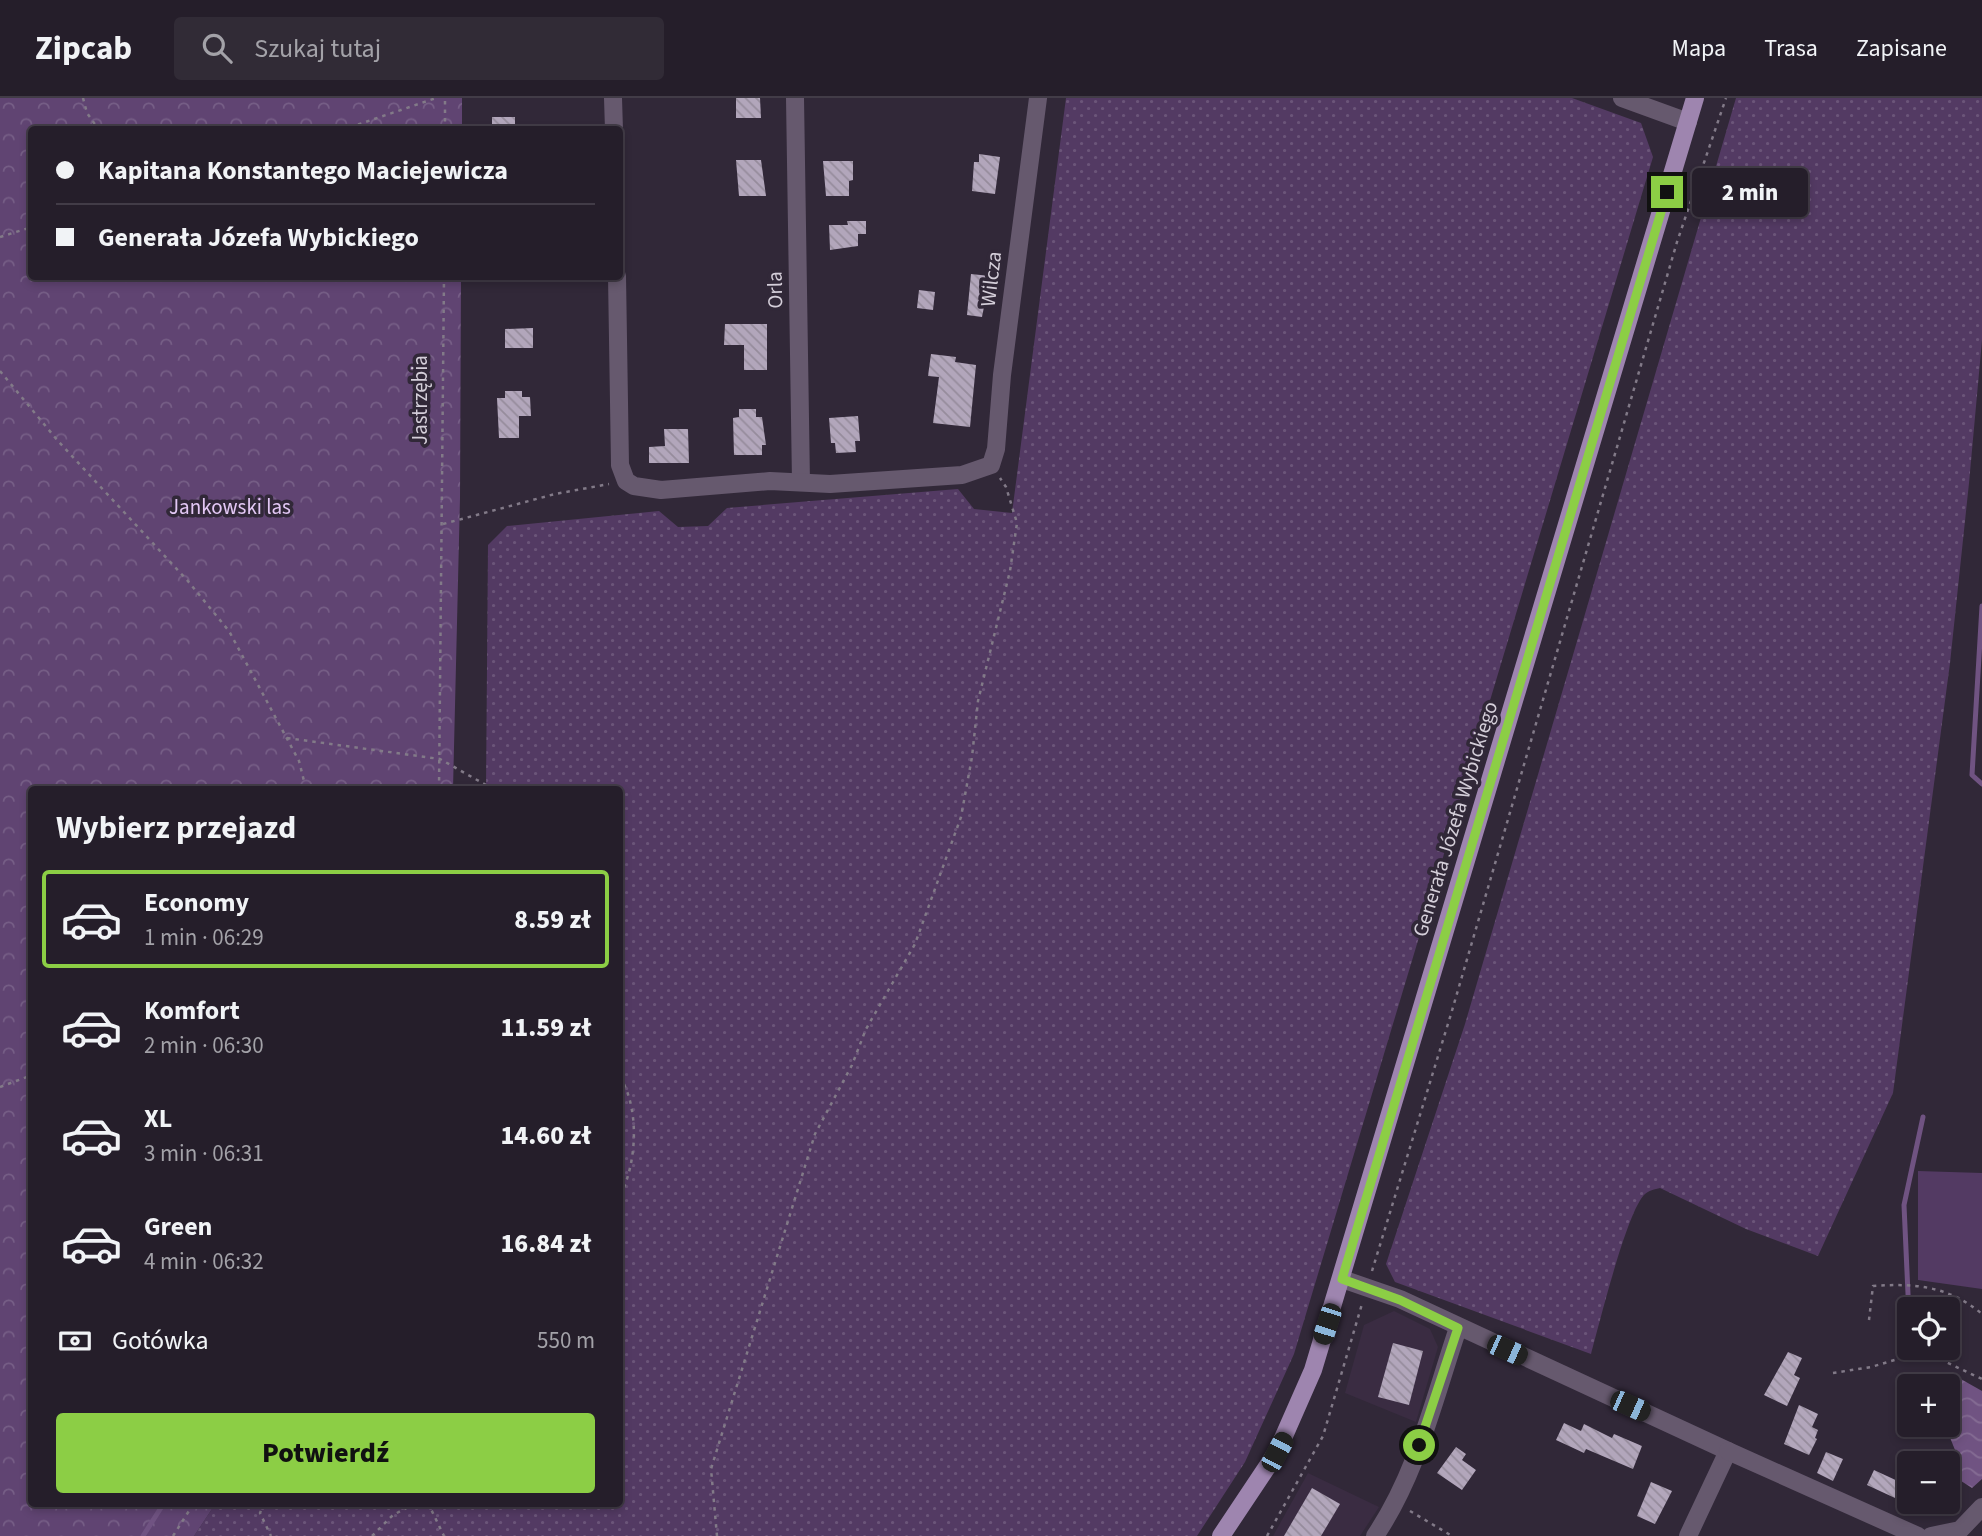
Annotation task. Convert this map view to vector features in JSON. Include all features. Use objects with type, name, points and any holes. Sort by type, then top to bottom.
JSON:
[{"type":"main road","name":"Generała Józefa Wybickiego","points":[[1221,1536],[1264,1475],[1291,1425],[1342,1279],[1695,98]]},
{"type":"street","points":[[613,98],[614,126]]},
{"type":"street","name":"Orla","points":[[795,98],[801,482]]},
{"type":"street","name":"Wilcza","points":[[990,465],[996,449],[1002,375],[1038,98]]},
{"type":"street","points":[[1622,98],[1688,122]]},
{"type":"street","points":[[617,280],[620,465],[626,481],[643,489],[662,490],[770,481],[830,484],[962,475],[990,465]]},
{"type":"street","points":[[1342,1279],[1367,1286],[1918,1536]]},
{"type":"street","points":[[1375,1536],[1397,1503],[1458,1328]]},
{"type":"street","points":[[1688,1536],[1728,1451]]},
{"type":"street","points":[[1931,1536],[1960,1530],[1982,1507]]},
{"type":"path","points":[[83,98],[87,113],[96,126]]},
{"type":"path","points":[[354,126],[436,98]]},
{"type":"path","points":[[445,98],[445,126]]},
{"type":"path","points":[[1267,1536],[1323,1436],[1459,988],[1677,242],[1726,98]]},
{"type":"path","points":[[0,237],[28,228]]},
{"type":"path","name":"Jastrzębia","points":[[439,786],[444,280]]},
{"type":"path","points":[[0,371],[58,441],[187,580],[229,631],[299,761],[305,786]]},
{"type":"path","points":[[717,1536],[711,1469],[815,1134],[852,1065],[866,1029],[915,944],[961,817],[972,757],[978,701],[1010,571],[1017,523],[1006,488],[990,465]]},
{"type":"path","points":[[443,524],[555,494],[626,481]]},
{"type":"path","points":[[287,738],[440,758],[488,786]]},
{"type":"path","points":[[0,1087],[28,1076]]},
{"type":"path","points":[[623,1082],[627,1089],[634,1148],[623,1186]]},
{"type":"path","points":[[1869,1320],[1873,1286],[1900,1284],[1956,1294],[1982,1314]]},
{"type":"path","points":[[1833,1373],[1871,1367],[1915,1354],[1931,1355],[1982,1379]]},
{"type":"path","points":[[1397,1503],[1452,1536]]},
{"type":"path","points":[[173,1536],[191,1507]]},
{"type":"path","points":[[262,1507],[260,1513],[271,1536]]},
{"type":"path","points":[[372,1536],[393,1515],[408,1507]]},
{"type":"path","points":[[430,1507],[444,1536]]},
{"type":"shaded area","points":[[1066,98],[1572,98],[1641,123],[1653,157],[1294,1354],[1245,1462],[1197,1536],[194,1536],[213,1507],[623,1507],[623,786],[486,786],[488,545],[507,526],[659,511],[678,527],[708,526],[727,508],[958,489],[974,509],[1012,513]]},
{"type":"shaded area","points":[[1736,98],[1982,98],[1982,340],[1950,663],[1893,1093],[1818,1256],[1746,1229],[1660,1188],[1650,1191],[1638,1204],[1630,1222],[1591,1354],[1395,1282],[1386,1264],[1465,1024]]},
{"type":"shaded area","points":[[1918,1171],[1982,1173],[1982,1289],[1918,1280]]},
{"type":"shaded area","points":[[1394,1311],[1430,1329],[1438,1347],[1416,1422],[1345,1393],[1364,1325]]},
{"type":"shaded area","points":[[1308,1473],[1379,1507],[1360,1536],[1273,1536]]},
{"type":"green space","name":"Jankowski las","points":[[0,98],[462,98],[462,126],[28,126],[28,280],[461,280],[460,498],[453,786],[28,786],[28,1507],[213,1507],[194,1536],[0,1536]]},
{"type":"water","points":[[1960,1379],[1982,1391],[1982,1479],[1972,1488],[1960,1480],[1960,1451],[1955,1451],[1950,1437],[1960,1437]]},
{"type":"building","points":[[736,98],[760,98],[761,118],[736,118]]},
{"type":"building","points":[[492,117],[515,117],[515,126],[492,126]]},
{"type":"building","points":[[979,154],[1000,157],[995,194],[972,191],[974,162],[979,162]]},
{"type":"building","points":[[736,160],[761,160],[766,196],[739,196]]},
{"type":"building","points":[[823,161],[853,161],[853,180],[849,181],[849,196],[826,196]]},
{"type":"building","points":[[847,221],[866,221],[866,234],[858,234],[858,246],[830,250],[829,225],[848,225]]},
{"type":"building","points":[[971,274],[990,276],[982,317],[967,315]]},
{"type":"building","points":[[919,290],[935,292],[933,310],[917,308]]},
{"type":"building","points":[[725,324],[767,324],[767,370],[744,370],[744,345],[724,345]]},
{"type":"building","points":[[533,328],[533,348],[505,348],[505,329]]},
{"type":"building","points":[[931,354],[956,357],[955,362],[976,365],[970,427],[933,423],[939,377],[928,376]]},
{"type":"building","points":[[505,391],[522,391],[522,397],[530,397],[531,416],[519,416],[519,438],[499,438],[497,398],[505,398]]},
{"type":"building","points":[[739,409],[756,409],[756,417],[762,417],[766,445],[762,445],[762,455],[734,455],[733,418],[739,417]]},
{"type":"building","points":[[858,416],[860,441],[855,441],[856,452],[836,453],[835,443],[831,443],[829,418]]},
{"type":"building","points":[[664,429],[688,429],[689,463],[649,463],[649,447],[665,446]]},
{"type":"building","points":[[1393,1343],[1423,1351],[1409,1405],[1378,1397]]},
{"type":"building","points":[[1788,1352],[1802,1358],[1794,1375],[1800,1378],[1787,1406],[1764,1395]]},
{"type":"building","points":[[1799,1405],[1818,1414],[1812,1427],[1818,1430],[1817,1439],[1809,1455],[1784,1444]]},
{"type":"building","points":[[1564,1423],[1581,1431],[1584,1424],[1612,1438],[1614,1434],[1642,1446],[1633,1469],[1586,1449],[1584,1453],[1556,1440]]},
{"type":"building","points":[[1456,1447],[1466,1454],[1462,1460],[1476,1470],[1462,1490],[1437,1473]]},
{"type":"building","points":[[1826,1452],[1843,1459],[1833,1481],[1817,1473]]},
{"type":"building","points":[[1874,1470],[1897,1481],[1897,1494],[1895,1498],[1867,1485]]},
{"type":"building","points":[[1651,1482],[1672,1491],[1655,1524],[1637,1516]]},
{"type":"building","points":[[1312,1488],[1340,1504],[1321,1536],[1284,1536]]},
{"type":"waterway","points":[[1982,606],[1972,775],[1982,784]]},
{"type":"waterway","points":[[1908,1297],[1904,1205],[1923,1117]]},
{"type":"waterway","points":[[143,1536],[161,1507]]},
{"type":"route","points":[[1419,1445],[1458,1328],[1367,1286],[1342,1279],[1667,192]]}]
